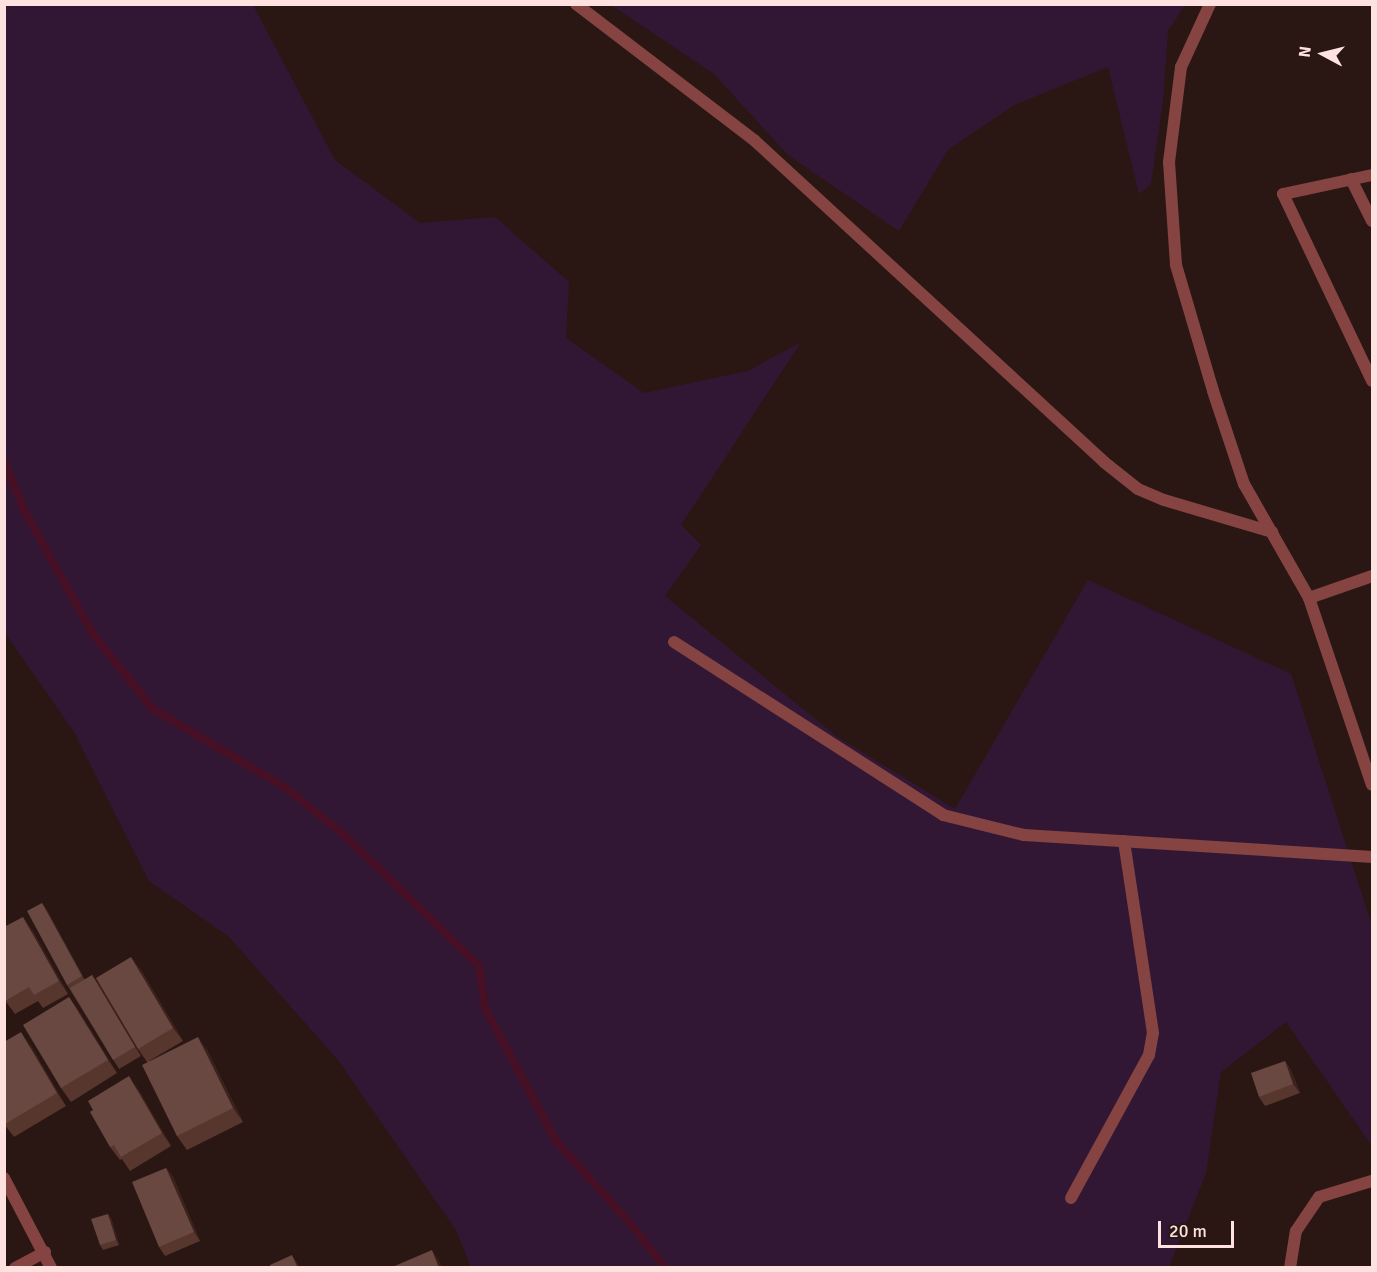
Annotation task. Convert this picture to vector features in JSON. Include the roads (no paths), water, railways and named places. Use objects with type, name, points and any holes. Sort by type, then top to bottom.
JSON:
[{"type":"street","points":[[576,4],[754,140],[1104,462],[1138,489],[1164,501],[1272,532]]},
{"type":"street","points":[[1210,4],[1181,67],[1169,162],[1176,265],[1213,391],[1244,484],[1309,598],[1372,785]]},
{"type":"street","points":[[1372,175],[1283,194],[1372,381]]},
{"type":"street","points":[[1351,179],[1372,221]]},
{"type":"street","points":[[1309,598],[1372,576]]},
{"type":"street","points":[[674,642],[944,815],[1024,835],[1372,857]]},
{"type":"street","points":[[1071,1198],[1149,1055],[1153,1033],[1125,841]]},
{"type":"street","points":[[4,1178],[45,1252],[51,1268]]},
{"type":"street","points":[[1290,1268],[1296,1231],[1319,1197],[1372,1181]]},
{"type":"street","points":[[15,1268],[45,1252]]},
{"type":"waterway","points":[[4,461],[24,510],[93,634],[153,709],[286,788],[343,834],[479,966],[485,1008],[556,1141],[630,1223],[665,1268]]}]
